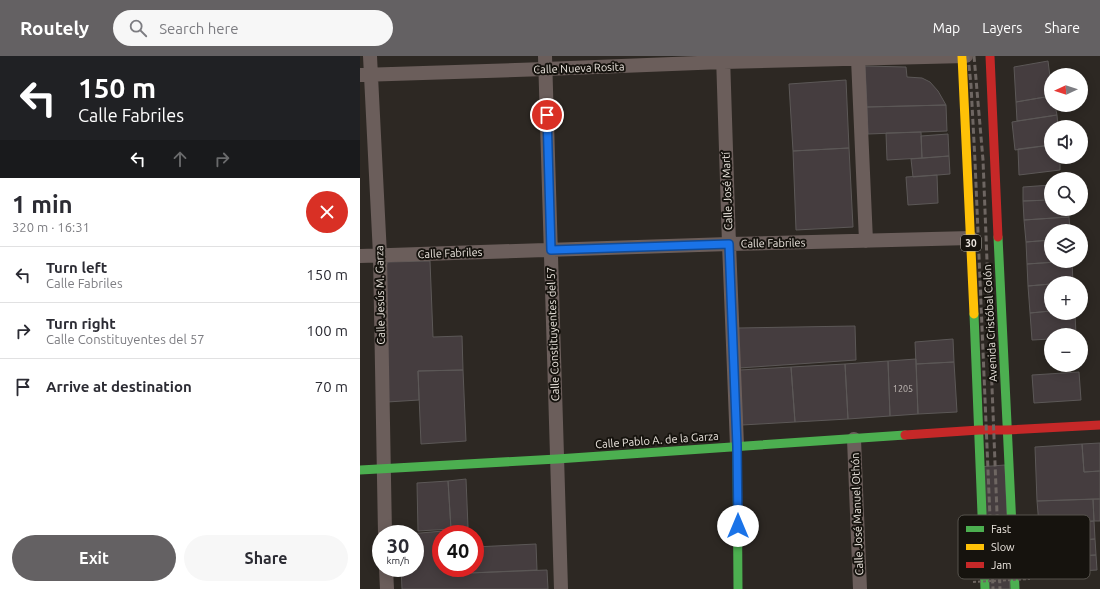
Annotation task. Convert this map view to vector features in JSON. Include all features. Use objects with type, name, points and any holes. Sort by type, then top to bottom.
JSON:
[{"type":"main road","name":"Avenida Cristóbal Colón","points":[[962,56],[982,515]]},
{"type":"main road","name":"Avenida Cristóbal Colón","points":[[990,56],[1011,515]]},
{"type":"main road","points":[[979,430],[1100,425]]},
{"type":"main road","name":"Calle Pablo A. de la Garza","points":[[360,470],[557,459],[979,430]]},
{"type":"main road","name":"Calle José Martí","points":[[737,446],[738,589]]},
{"type":"main road","name":"Avenida Cristóbal Colón","points":[[985,579],[985,589]]},
{"type":"main road","name":"Avenida Cristóbal Colón","points":[[1014,579],[1015,589]]},
{"type":"street","name":"Calle Jesús M. Garza","points":[[370,56],[365,75],[380,255],[385,525]]},
{"type":"street","name":"Calle Nueva Rosita","points":[[365,75],[545,63],[723,59],[858,59],[966,56]]},
{"type":"street","name":"Calle José Martí","points":[[723,59],[737,446]]},
{"type":"street","points":[[858,59],[866,241]]},
{"type":"street","name":"Calle Constituyentes del 57","points":[[545,63],[561,589]]},
{"type":"street","name":"Calle Fabriles","points":[[360,256],[971,238]]},
{"type":"street","name":"Calle José Manuel Othón","points":[[854,439],[860,589]]},
{"type":"street","points":[[386,577],[387,589]]},
{"type":"path","points":[[973,582],[1030,579]]},
{"type":"building","points":[[1048,61],[1049,68],[1044,68],[1044,97],[1016,102],[1014,67]]},
{"type":"building","points":[[865,66],[906,67],[907,77],[922,78],[930,82],[938,91],[946,105],[867,107]]},
{"type":"building","points":[[846,80],[849,148],[793,151],[789,84]]},
{"type":"building","points":[[1044,97],[1044,112],[1056,112],[1057,115],[1017,121],[1016,102]]},
{"type":"building","points":[[946,105],[947,131],[868,134],[867,107]]},
{"type":"building","points":[[1057,115],[1057,120],[1044,120],[1044,146],[1015,150],[1012,122]]},
{"type":"building","points":[[921,132],[922,158],[887,160],[886,133]]},
{"type":"building","points":[[948,134],[949,156],[922,158],[921,136]]},
{"type":"building","points":[[1044,146],[1044,164],[1060,164],[1060,170],[1019,175],[1018,149]]},
{"type":"building","points":[[849,148],[853,227],[796,230],[793,151]]},
{"type":"building","points":[[949,156],[950,174],[913,177],[911,159]]},
{"type":"building","points":[[937,175],[938,203],[908,205],[906,177]]},
{"type":"building","points":[[1044,186],[1044,200],[1023,201],[1023,187]]},
{"type":"building","points":[[1044,200],[1044,216],[1069,217],[1024,220],[1023,201]]},
{"type":"building","points":[[1069,217],[1070,224],[1044,224],[1044,241],[1026,242],[1024,220]]},
{"type":"building","points":[[1044,241],[1044,263],[1027,264],[1026,242]]},
{"type":"building","points":[[430,261],[433,337],[462,336],[463,370],[418,371],[419,400],[387,402],[383,271],[388,262]]},
{"type":"building","points":[[1044,263],[1044,268],[1072,268],[1073,276],[1044,276],[1044,285],[1028,286],[1027,264]]},
{"type":"building","points":[[1044,285],[1044,312],[1030,313],[1028,286]]},
{"type":"building","points":[[1044,312],[1044,320],[1075,320],[1076,328],[1044,328],[1044,339],[1032,340],[1030,313]]},
{"type":"building","points":[[855,326],[856,360],[739,368],[738,328]]},
{"type":"building","points":[[953,339],[954,362],[916,364],[915,342]]},
{"type":"building","points":[[916,359],[918,414],[890,416],[888,361]]},
{"type":"building","points":[[888,361],[890,416],[848,419],[845,364]]},
{"type":"building","points":[[954,362],[957,412],[918,414],[916,364]]},
{"type":"building","points":[[845,364],[848,419],[795,422],[791,367]]},
{"type":"building","points":[[791,367],[795,422],[742,425],[740,370]]},
{"type":"building","points":[[463,370],[466,441],[421,444],[418,371]]},
{"type":"building","points":[[1079,372],[1081,400],[1034,403],[1032,375]]},
{"type":"building","points":[[1100,443],[1100,471],[1084,472],[1082,444]]},
{"type":"building","points":[[1082,444],[1084,472],[1100,471],[1100,499],[1037,501],[1035,447]]},
{"type":"building","points":[[1005,465],[1007,515],[980,515],[978,467]]},
{"type":"building","points":[[466,479],[468,525],[451,525],[448,481]]},
{"type":"building","points":[[448,481],[451,525],[432,525],[432,530],[424,531],[424,525],[418,525],[417,483]]},
{"type":"building","points":[[1093,499],[1100,499],[1100,521],[1094,521]]},
{"type":"building","points":[[1093,499],[1094,521],[1090,521],[1090,515],[1038,515],[1037,501]]},
{"type":"building","points":[[1090,521],[1094,521],[1095,539],[1090,539]]},
{"type":"building","points":[[432,532],[432,577],[484,577],[484,572],[547,570],[548,589],[402,589],[401,577],[424,577],[424,533]]},
{"type":"building","points":[[1090,539],[1095,539],[1096,555],[1090,555]]},
{"type":"building","points":[[536,544],[537,570],[484,572],[484,547]]},
{"type":"building","points":[[1090,555],[1096,555],[1097,570],[1090,570]]},
{"type":"building","points":[[983,579],[1010,579],[1010,589],[983,589]]},
{"type":"railway","points":[[968,56],[975,161],[990,515]]},
{"type":"railway","points":[[974,56],[983,160],[997,515]]},
{"type":"railway","points":[[993,579],[993,589]]},
{"type":"railway","points":[[1000,579],[1000,589]]},
{"type":"traffic: fast","points":[[998,237],[1011,515]]},
{"type":"traffic: fast","points":[[974,314],[982,515]]},
{"type":"traffic: fast","points":[[360,470],[557,459],[905,435]]},
{"type":"traffic: fast","points":[[737,446],[738,589]]},
{"type":"traffic: fast","points":[[985,579],[985,589]]},
{"type":"traffic: fast","points":[[1015,579],[1015,589]]},
{"type":"traffic: slow","points":[[962,56],[974,314]]},
{"type":"traffic: jam","points":[[990,56],[998,237]]},
{"type":"traffic: jam","points":[[905,435],[979,430],[1100,425]]},
{"type":"route","points":[[547,115],[551,250],[729,244],[737,446],[738,526]]}]
